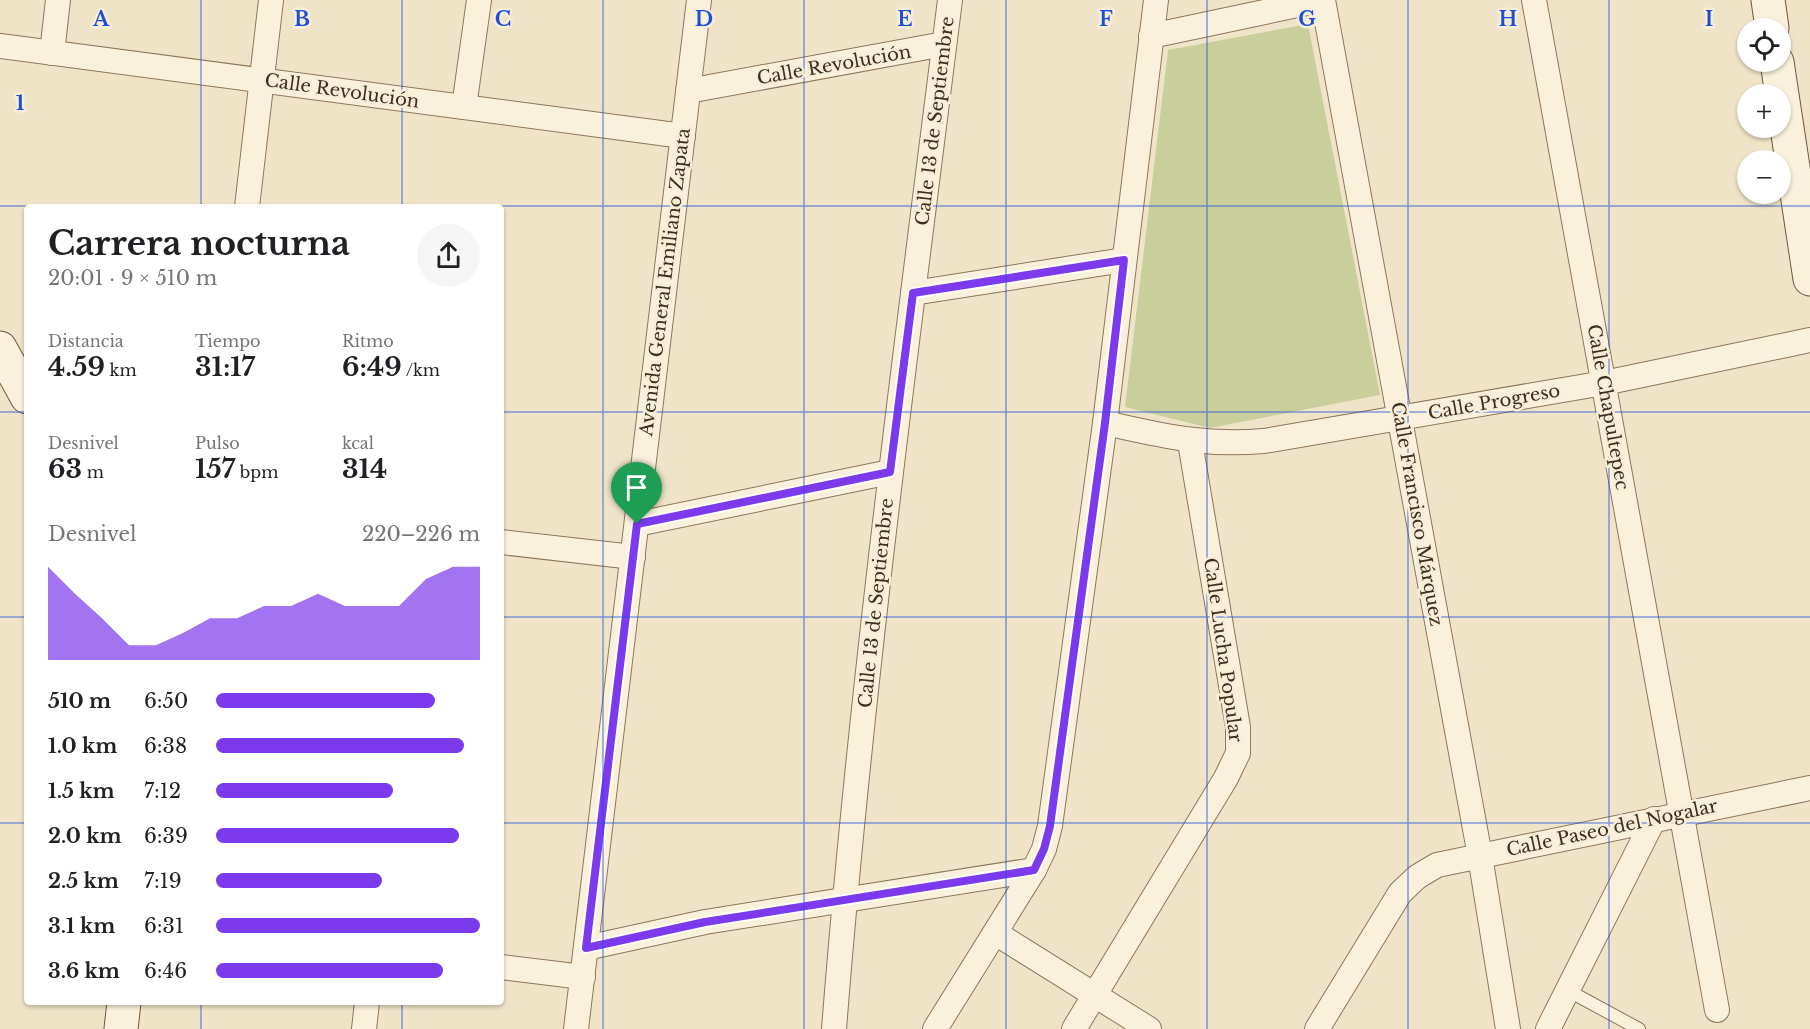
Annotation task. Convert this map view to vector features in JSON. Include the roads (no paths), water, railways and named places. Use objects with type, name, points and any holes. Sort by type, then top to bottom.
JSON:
[{"type":"street","points":[[52,53],[58,0]]},
{"type":"street","points":[[247,204],[271,0]]},
{"type":"street","points":[[464,107],[478,0]]},
{"type":"street","name":"Avenida General Emiliano Zapata","points":[[576,1029],[699,0]]},
{"type":"street","name":"Calle 13 de Septiembre","points":[[834,1029],[844,899],[890,472],[950,0]]},
{"type":"street","points":[[936,1029],[997,934],[1034,870],[1044,849],[1050,826],[1105,423],[1156,0]]},
{"type":"street","points":[[1151,36],[1322,0]]},
{"type":"street","name":"Calle Francisco Márquez","points":[[1322,0],[1480,856],[1508,1029]]},
{"type":"street","name":"Calle Chapultepec","points":[[1534,0],[1717,1010]]},
{"type":"street","points":[[1768,0],[1771,18]]},
{"type":"street","name":"Calle Revolución","points":[[688,91],[944,44]]},
{"type":"street","name":"Calle Revolución","points":[[0,46],[683,136]]},
{"type":"street","points":[[1779,72],[1810,279]]},
{"type":"street","points":[[913,293],[1124,260]]},
{"type":"street","name":"Calle Progreso","points":[[1105,423],[1191,442],[1225,444],[1264,441],[1604,383],[1810,340]]},
{"type":"street","points":[[0,348],[24,392]]},
{"type":"street","name":"Calle Lucha Popular","points":[[1074,1029],[1226,778],[1238,753],[1238,727],[1191,442]]},
{"type":"street","points":[[637,524],[890,472]]},
{"type":"street","points":[[504,542],[633,557]]},
{"type":"street","name":"Calle Paseo del Nogalar","points":[[1317,1029],[1400,893],[1417,877],[1437,865],[1810,788]]},
{"type":"street","points":[[1548,1029],[1654,819]]},
{"type":"street","points":[[586,948],[705,922],[1034,870]]},
{"type":"street","points":[[997,934],[1149,1029]]},
{"type":"street","points":[[504,967],[583,977]]},
{"type":"street","points":[[121,1029],[124,1005]]},
{"type":"street","points":[[364,1029],[368,1005]]},
{"type":"lane","points":[[1568,990],[1640,1029]]}]
